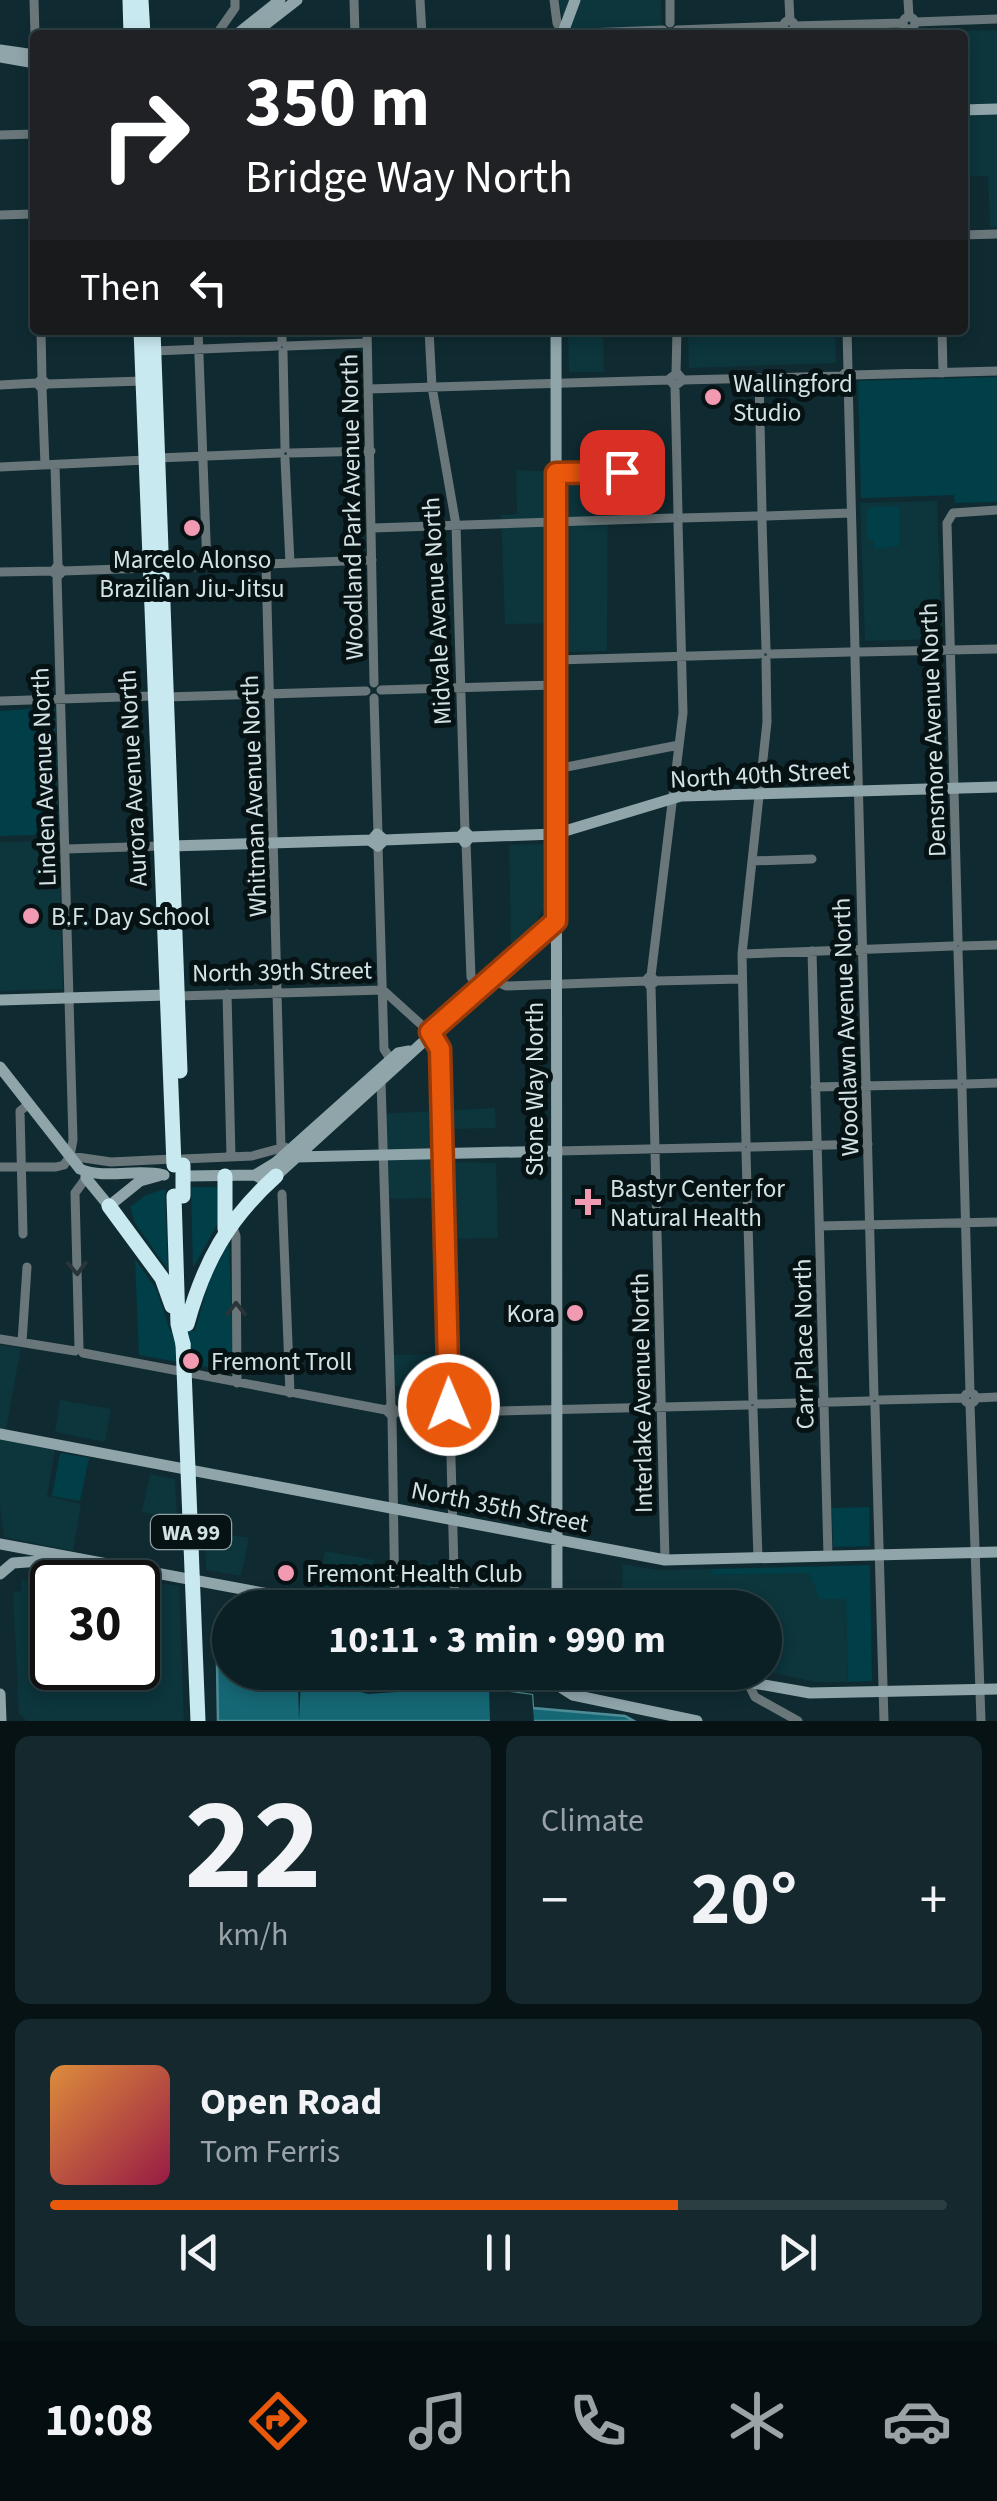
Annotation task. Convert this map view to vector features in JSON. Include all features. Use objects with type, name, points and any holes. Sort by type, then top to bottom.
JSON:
[{"type":"highway","points":[[130,0],[133,30]]},
{"type":"highway","points":[[134,30],[142,0]]},
{"type":"highway","name":"Aurora Avenue North","points":[[141,335],[152,459]]},
{"type":"highway","name":"Aurora Avenue North","points":[[153,335],[152,459],[198,1721]]},
{"type":"highway","points":[[225,1176],[228,1228]]},
{"type":"highway","points":[[182,1324],[228,1228],[276,1176]]},
{"type":"highway","points":[[109,1206],[162,1278],[182,1324]]},
{"type":"street","points":[[34,0],[35,30]]},
{"type":"street","points":[[239,30],[280,0]]},
{"type":"street","points":[[259,30],[298,0]]},
{"type":"street","points":[[354,0],[355,30]]},
{"type":"street","points":[[420,0],[422,30]]},
{"type":"street","points":[[554,0],[561,30]]},
{"type":"street","points":[[564,30],[575,0]]},
{"type":"street","points":[[670,0],[670,30]]},
{"type":"street","points":[[789,0],[790,28]]},
{"type":"street","points":[[908,0],[909,25]]},
{"type":"street","points":[[219,30],[235,4]]},
{"type":"street","points":[[710,30],[997,19]]},
{"type":"street","points":[[0,54],[30,54]]},
{"type":"street","points":[[968,110],[997,109]]},
{"type":"street","points":[[0,136],[30,134]]},
{"type":"street","points":[[0,215],[30,214]]},
{"type":"street","points":[[968,235],[997,234]]},
{"type":"street","name":"Linden Avenue North","points":[[41,335],[58,571],[73,1140],[70,1156]]},
{"type":"street","points":[[198,335],[207,566]]},
{"type":"street","name":"Woodland Park Avenue North","points":[[367,335],[384,1049],[391,1060]]},
{"type":"street","name":"Midvale Avenue North","points":[[429,335],[432,387],[456,525],[470,977],[479,989]]},
{"type":"street","name":"Stone Way North","points":[[556,335],[557,1590]]},
{"type":"street","name":"Interlake Avenue North","points":[[665,1560],[651,981],[683,713],[677,335]]},
{"type":"street","name":"Woodlawn Avenue North","points":[[847,335],[884,1721]]},
{"type":"street","points":[[942,335],[943,372]]},
{"type":"street","points":[[154,351],[282,343],[368,344]]},
{"type":"street","points":[[282,343],[290,563]]},
{"type":"street","points":[[369,388],[997,371]]},
{"type":"street","points":[[758,1558],[741,979],[767,722],[759,378]]},
{"type":"street","points":[[0,385],[143,381]]},
{"type":"street","points":[[0,467],[370,451]]},
{"type":"street","points":[[556,473],[622,472]]},
{"type":"street","name":"Densmore Avenue North","points":[[981,1721],[949,518],[957,512],[997,510]]},
{"type":"street","points":[[373,528],[851,513]]},
{"type":"street","points":[[0,572],[372,560]]},
{"type":"street","name":"Whitman Avenue North","points":[[266,564],[278,993],[290,1150]]},
{"type":"street","points":[[556,660],[997,649]]},
{"type":"street","points":[[0,702],[556,685]]},
{"type":"street","points":[[556,770],[679,745]]},
{"type":"street","name":"North 40th Street","points":[[66,849],[556,834],[674,798],[997,787]]},
{"type":"street","points":[[752,861],[812,859]]},
{"type":"street","points":[[255,1175],[381,1081],[409,1051],[556,921]]},
{"type":"street","points":[[742,954],[997,945]]},
{"type":"street","name":"Carr Place North","points":[[812,951],[828,1556]]},
{"type":"street","points":[[490,979],[506,986],[741,979]]},
{"type":"street","name":"North 39th Street","points":[[0,1000],[384,990],[430,1032]]},
{"type":"street","points":[[227,994],[232,1157]]},
{"type":"street","points":[[430,1032],[440,1049],[455,1590]]},
{"type":"street","points":[[70,1156],[225,1176],[276,1176],[290,1150],[398,1054],[409,1051]]},
{"type":"street","points":[[0,1067],[109,1206],[140,1181],[177,1167]]},
{"type":"street","points":[[381,1081],[396,1590]]},
{"type":"street","points":[[816,1087],[997,1083]]},
{"type":"street","points":[[23,1234],[20,1111],[28,1104]]},
{"type":"street","points":[[86,1175],[149,1171],[290,1150],[383,1156],[868,1144]]},
{"type":"street","points":[[0,1167],[64,1165],[70,1156]]},
{"type":"street","points":[[79,1351],[75,1193],[86,1175]]},
{"type":"street","points":[[282,1194],[290,1393]]},
{"type":"street","points":[[820,1226],[997,1222]]},
{"type":"street","points":[[228,1228],[236,1236],[236,1383]]},
{"type":"street","points":[[22,1342],[27,1266]]},
{"type":"street","points":[[0,1338],[391,1411],[997,1397]]},
{"type":"street","points":[[188,1374],[196,1580]]},
{"type":"street","name":"North 35th Street","points":[[0,1434],[665,1560],[997,1552]]},
{"type":"street","points":[[0,1544],[85,1560]]},
{"type":"street","points":[[1,1573],[10,1564],[30,1561]]},
{"type":"street","points":[[160,1574],[249,1590]]},
{"type":"street","points":[[782,1688],[810,1693],[997,1690]]},
{"type":"street","points":[[565,1690],[573,1696],[696,1721]]},
{"type":"street","points":[[752,1690],[755,1696],[798,1721]]},
{"type":"street","points":[[0,1694],[1,1721]]},
{"type":"shaded area","points":[[559,0],[661,0],[662,30],[565,30]]},
{"type":"shaded area","points":[[997,30],[997,227],[990,227],[988,176],[968,176],[968,31]]},
{"type":"shaded area","points":[[568,335],[603,335],[604,372],[569,372]]},
{"type":"shaded area","points":[[688,335],[835,335],[836,363],[689,368]]},
{"type":"shaded area","points":[[997,377],[997,502],[955,503],[954,495],[861,498],[858,381]]},
{"type":"shaded area","points":[[516,470],[608,474],[607,651],[569,652],[568,623],[505,624],[501,515],[517,514]]},
{"type":"shaded area","points":[[937,501],[942,639],[865,641],[860,503]]},
{"type":"shaded area","points":[[899,506],[899,546],[874,549],[874,540],[867,540],[867,510]]},
{"type":"shaded area","points":[[55,707],[59,834],[0,836],[0,711]]},
{"type":"shaded area","name":"B.F. Day School","points":[[59,841],[63,989],[0,991],[0,842]]},
{"type":"shaded area","points":[[544,844],[543,909],[511,948],[509,845]]},
{"type":"shaded area","points":[[495,1108],[496,1128],[453,1129],[452,1162],[496,1163],[498,1238],[437,1239],[435,1198],[381,1199],[378,1114]]},
{"type":"shaded area","points":[[191,1187],[217,1187],[218,1223],[193,1268]]},
{"type":"shaded area","points":[[165,1189],[168,1270],[135,1223],[130,1207],[146,1195]]},
{"type":"shaded area","points":[[229,1242],[234,1372],[139,1355],[135,1259],[157,1290],[170,1331],[195,1331],[209,1281]]},
{"type":"shaded area","points":[[0,1345],[21,1348],[4,1440],[55,1450],[47,1496],[81,1504],[73,1551],[4,1537],[0,1506]]},
{"type":"shaded area","points":[[440,1354],[441,1385],[395,1386],[393,1355]]},
{"type":"shaded area","points":[[60,1400],[111,1409],[105,1442],[55,1432]]},
{"type":"shaded area","points":[[60,1453],[89,1458],[80,1501],[52,1496]]},
{"type":"shaded area","points":[[150,1474],[175,1479],[177,1519],[142,1512]]},
{"type":"shaded area","points":[[869,1507],[870,1546],[833,1547],[832,1508]]},
{"type":"shaded area","points":[[205,1530],[249,1538],[241,1576],[206,1570]]},
{"type":"shaded area","points":[[325,1551],[374,1560],[369,1590],[318,1590]]},
{"type":"shaded area","points":[[442,1563],[443,1590],[401,1590],[400,1564]]},
{"type":"shaded area","points":[[622,1564],[658,1570],[712,1569],[712,1575],[809,1572],[846,1598],[848,1682],[815,1682],[782,1675],[782,1590],[623,1590]]},
{"type":"shaded area","points":[[870,1565],[872,1681],[848,1682],[846,1599],[820,1599],[809,1573],[712,1575],[712,1569]]},
{"type":"shaded area","points":[[30,1579],[30,1690],[160,1690],[160,1584],[179,1586],[184,1721],[27,1721],[19,1714],[13,1592],[22,1591],[21,1580]]},
{"type":"shaded area","points":[[217,1690],[498,1690],[532,1695],[533,1708],[625,1716],[634,1721],[218,1721]]},
{"type":"pier","points":[[353,1690],[397,1690],[397,1692],[368,1694]]},
{"type":"pier","points":[[489,1690],[532,1695],[534,1721],[490,1721]]},
{"type":"place","name":"Wallingford Studio","points":[[713,397]]},
{"type":"place","name":"Marcelo Alonso Brazilian Jiu-Jitsu","points":[[192,528]]},
{"type":"place","name":"B.F. Day School","points":[[31,916]]},
{"type":"place","name":"Bastyr Center for Natural Health","points":[[588,1202]]},
{"type":"place","name":"Kora","points":[[575,1313]]},
{"type":"place","name":"Fremont Troll","points":[[191,1361]]},
{"type":"place","name":"Fremont Health Club","points":[[286,1573]]},
{"type":"route","points":[[449,1405],[440,1045],[430,1032],[556,921],[556,473],[622,472]]}]
